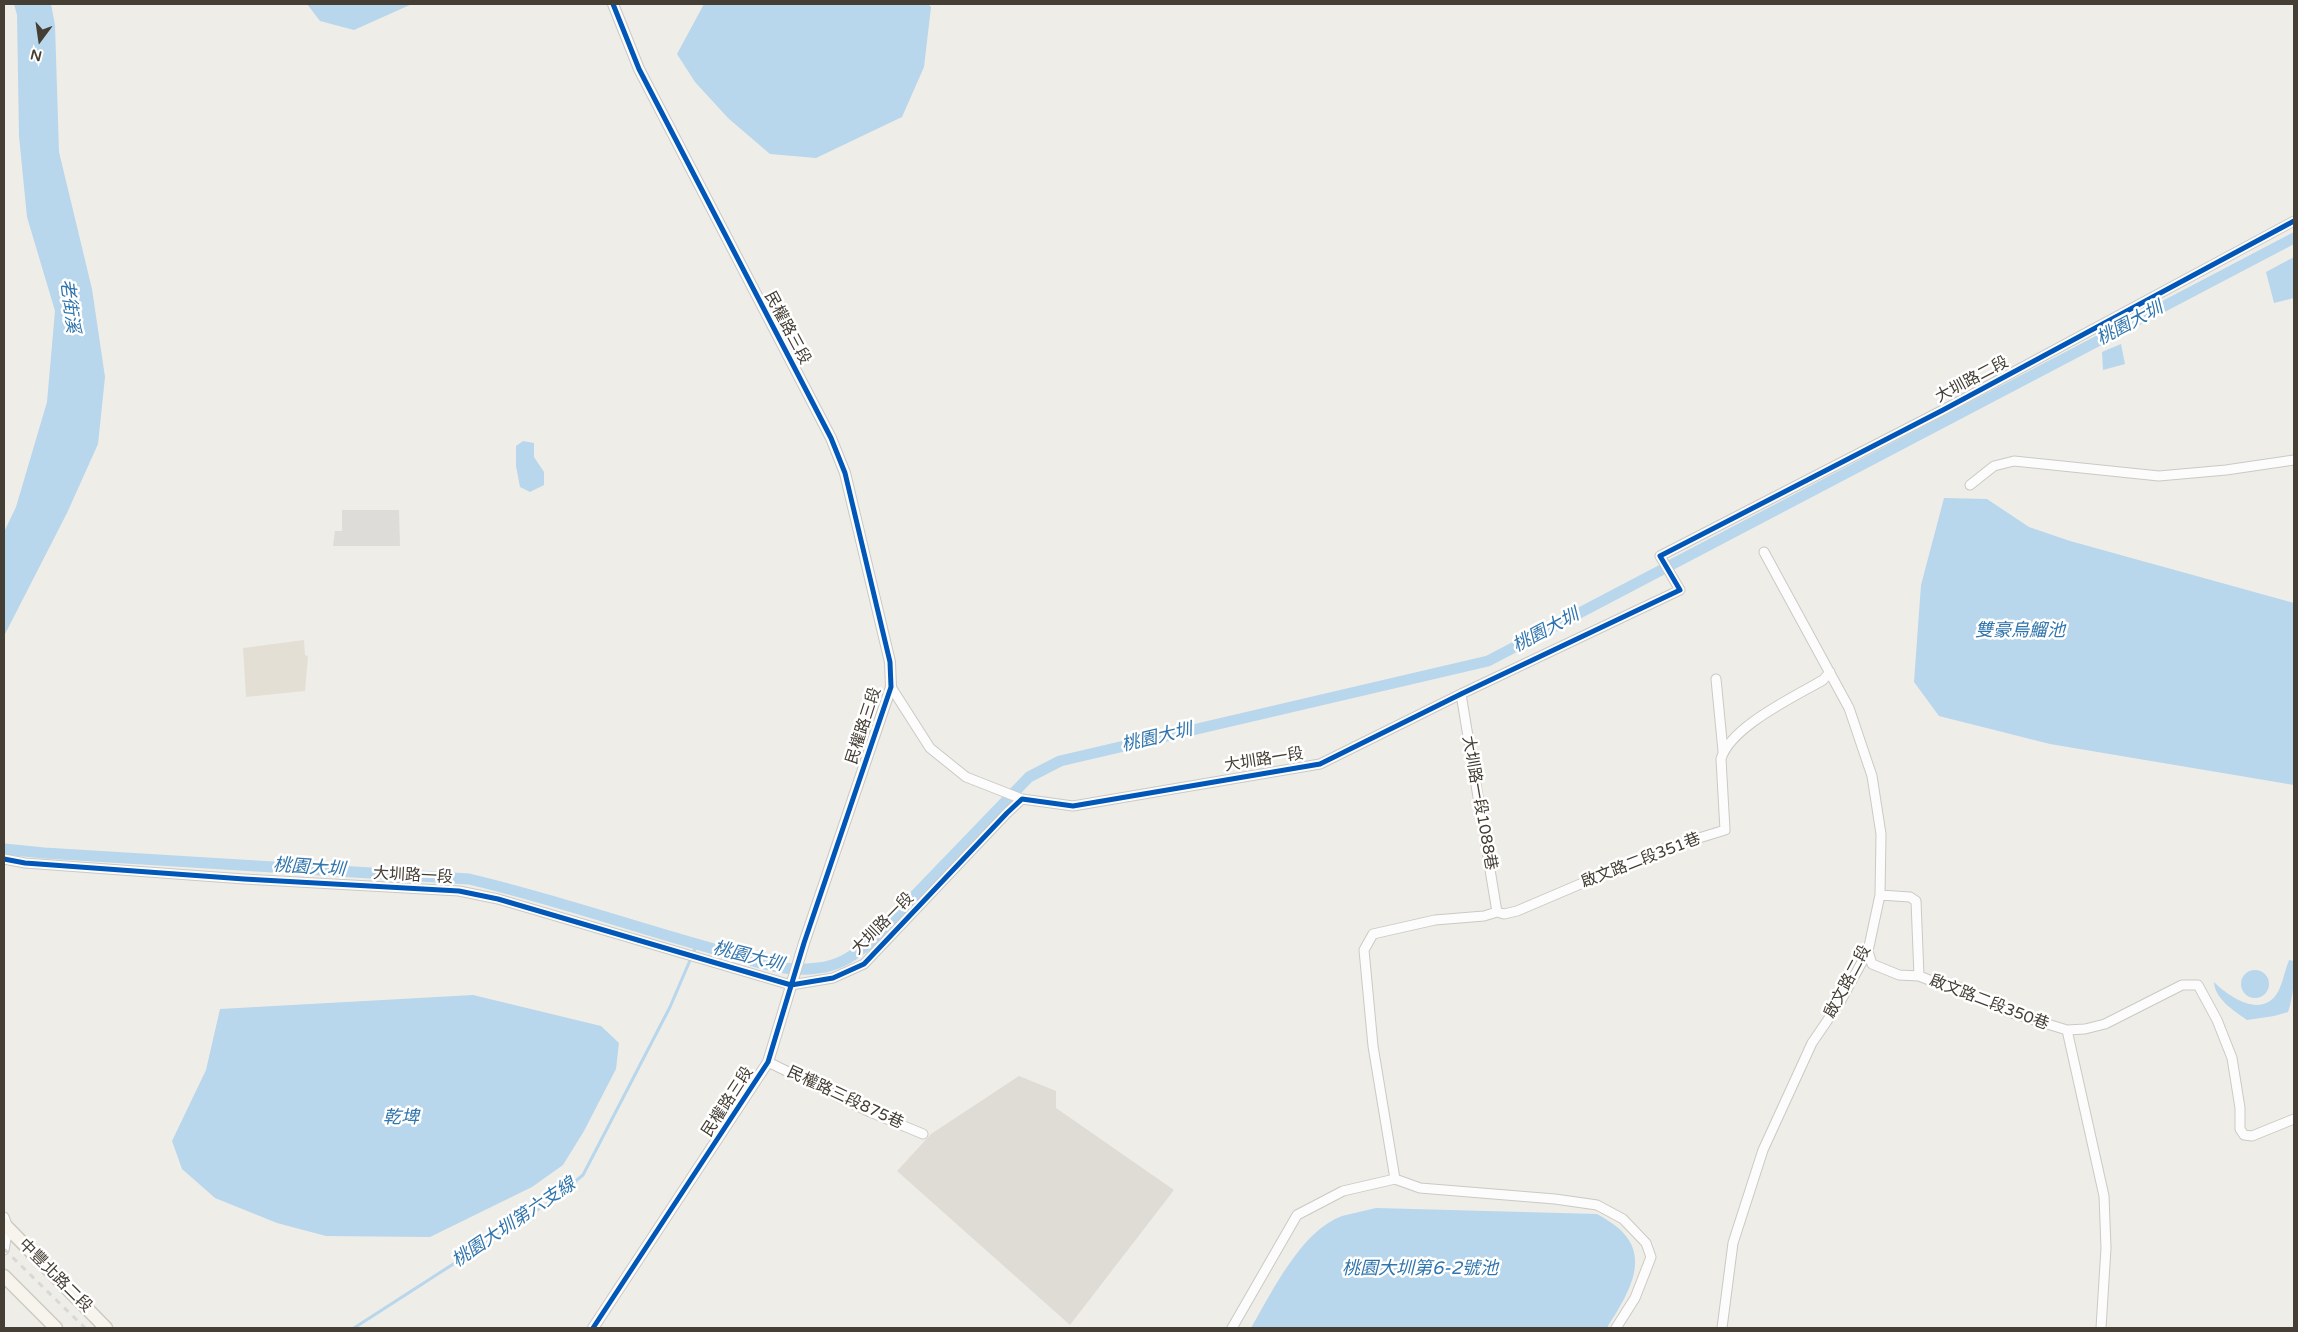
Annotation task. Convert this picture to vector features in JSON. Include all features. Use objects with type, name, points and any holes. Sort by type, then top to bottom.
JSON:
[{"type":"main road","name":"中豐北路二段","points":[[5,1223],[106,1328]]},
{"type":"main road","points":[[4,1276],[56,1328]]},
{"type":"street","name":"民權路三段","points":[[594,1328],[768,1062],[804,945],[891,687],[890,662],[845,473],[831,438],[639,69],[613,4]]},
{"type":"street","name":"大圳路二段","points":[[1680,590],[1660,556],[1943,410],[2294,221]]},
{"type":"street","points":[[1970,485],[1994,466],[2014,461],[2159,476],[2226,470],[2294,460]]},
{"type":"street","name":"啟文路二段","points":[[1722,1328],[1733,1242],[1763,1150],[1812,1043],[1840,1002],[1868,951],[1880,895],[1881,834],[1872,776],[1849,708],[1764,552]]},
{"type":"street","name":"大圳路一段","points":[[4,859],[25,864],[244,879],[460,890],[498,898],[791,985],[833,978],[864,964],[1020,798],[1073,806],[1320,764],[1460,694],[1680,590]]},
{"type":"street","points":[[1723,751],[1735,736],[1823,680],[1830,672]]},
{"type":"street","points":[[1716,679],[1723,751]]},
{"type":"street","points":[[891,687],[930,748],[966,777],[1020,798]]},
{"type":"street","name":"大圳路一段1088巷","points":[[1460,694],[1485,845],[1493,877],[1497,912]]},
{"type":"street","name":"啟文路二段351巷","points":[[1497,912],[1504,914],[1517,911],[1660,850],[1725,830],[1721,759],[1723,751]]},
{"type":"street","points":[[1880,895],[1910,897],[1916,901],[1919,976]]},
{"type":"street","points":[[1395,1179],[1373,1046],[1364,950],[1373,934],[1435,920],[1484,916],[1497,912]]},
{"type":"street","name":"啟文路二段350巷","points":[[1868,951],[1872,964],[1899,975],[1919,976],[1937,983],[1947,984],[1982,996],[2008,1012],[2066,1030],[2085,1029],[2104,1024],[2182,985],[2198,985],[2216,1020],[2232,1058],[2240,1108],[2240,1129],[2244,1135],[2252,1136],[2294,1119]]},
{"type":"street","points":[[2066,1030],[2104,1196],[2106,1248],[2101,1328]]},
{"type":"street","name":"民權路三段875巷","points":[[768,1062],[870,1112],[923,1134]]},
{"type":"street","points":[[1232,1328],[1297,1215],[1343,1191],[1395,1179],[1420,1188],[1555,1199],[1598,1205],[1623,1219],[1646,1243],[1651,1257],[1634,1298],[1616,1328]]},
{"type":"street","points":[[4,1250],[5,1223]]},
{"type":"shaded area","points":[[342,510],[399,510],[400,546],[333,546],[335,531],[342,531]]},
{"type":"shaded area","points":[[304,640],[305,655],[308,656],[305,691],[246,697],[243,648]]},
{"type":"shaded area","points":[[1019,1076],[1056,1091],[1056,1108],[1174,1190],[1070,1325],[897,1171],[931,1134]]},
{"type":"water","name":"老街溪","points":[[14,4],[51,4],[55,25],[59,152],[92,289],[105,377],[98,444],[67,513],[4,636],[4,532],[16,507],[47,402],[55,311],[27,217],[19,136],[17,15]]},
{"type":"water","points":[[307,4],[412,4],[354,30],[320,21]]},
{"type":"water","points":[[704,4],[928,4],[931,7],[924,67],[902,117],[816,158],[770,154],[728,118],[695,82],[677,54]]},
{"type":"water","points":[[2294,257],[2294,298],[2274,303],[2266,272]]},
{"type":"water","points":[[2121,344],[2125,364],[2103,370],[2102,352]]},
{"type":"water","points":[[523,441],[534,443],[534,457],[544,472],[544,485],[530,492],[520,487],[516,466],[516,446]]},
{"type":"water","name":"雙豪烏鰡池","points":[[1944,498],[1987,499],[2029,527],[2070,541],[2294,603],[2294,785],[2050,744],[1939,716],[1914,682],[1921,585]]},
{"type":"water","points":[[2289,960],[2294,961],[2294,974],[2293,993],[2288,1012],[2247,1020],[2221,999],[2215,988],[2214,982],[2229,994],[2247,1003],[2265,1004],[2273,999],[2279,990]]},
{"type":"water","points":[[2255,970],[2265,974],[2269,984],[2265,994],[2255,998],[2245,994],[2241,984],[2245,974]]},
{"type":"water","name":"乾埤","points":[[473,995],[601,1026],[619,1043],[616,1069],[584,1131],[563,1165],[532,1187],[430,1237],[326,1236],[277,1223],[215,1198],[182,1169],[172,1141],[206,1070],[220,1009]]},
{"type":"water","name":"桃園大圳第6-2號池","points":[[1376,1208],[1597,1214],[1615,1225],[1628,1239],[1634,1251],[1633,1277],[1622,1303],[1607,1328],[1251,1328],[1289,1264],[1313,1235],[1327,1224],[1342,1216]]},
{"type":"waterway","name":"桃園大圳","points":[[4,849],[469,879],[559,903],[762,964],[791,969],[818,968],[832,965],[866,946],[1029,777],[1060,761],[1488,661],[2294,238]]},
{"type":"waterway","name":"桃園大圳第六支線","points":[[354,1328],[551,1201],[583,1175],[670,1007],[697,944]]},
{"type":"railway","points":[[4,1249],[85,1328]]},
{"type":"cycle path","points":[[593,1328],[768,1062],[804,943],[891,687],[890,662],[845,473],[831,438],[639,69],[613,4]]},
{"type":"cycle path","points":[[4,859],[25,863],[244,879],[459,891],[498,899],[791,985],[833,978],[864,964],[1022,799],[1073,806],[1320,764],[1461,694],[1680,590],[1660,556],[1943,410],[2294,221]]}]
